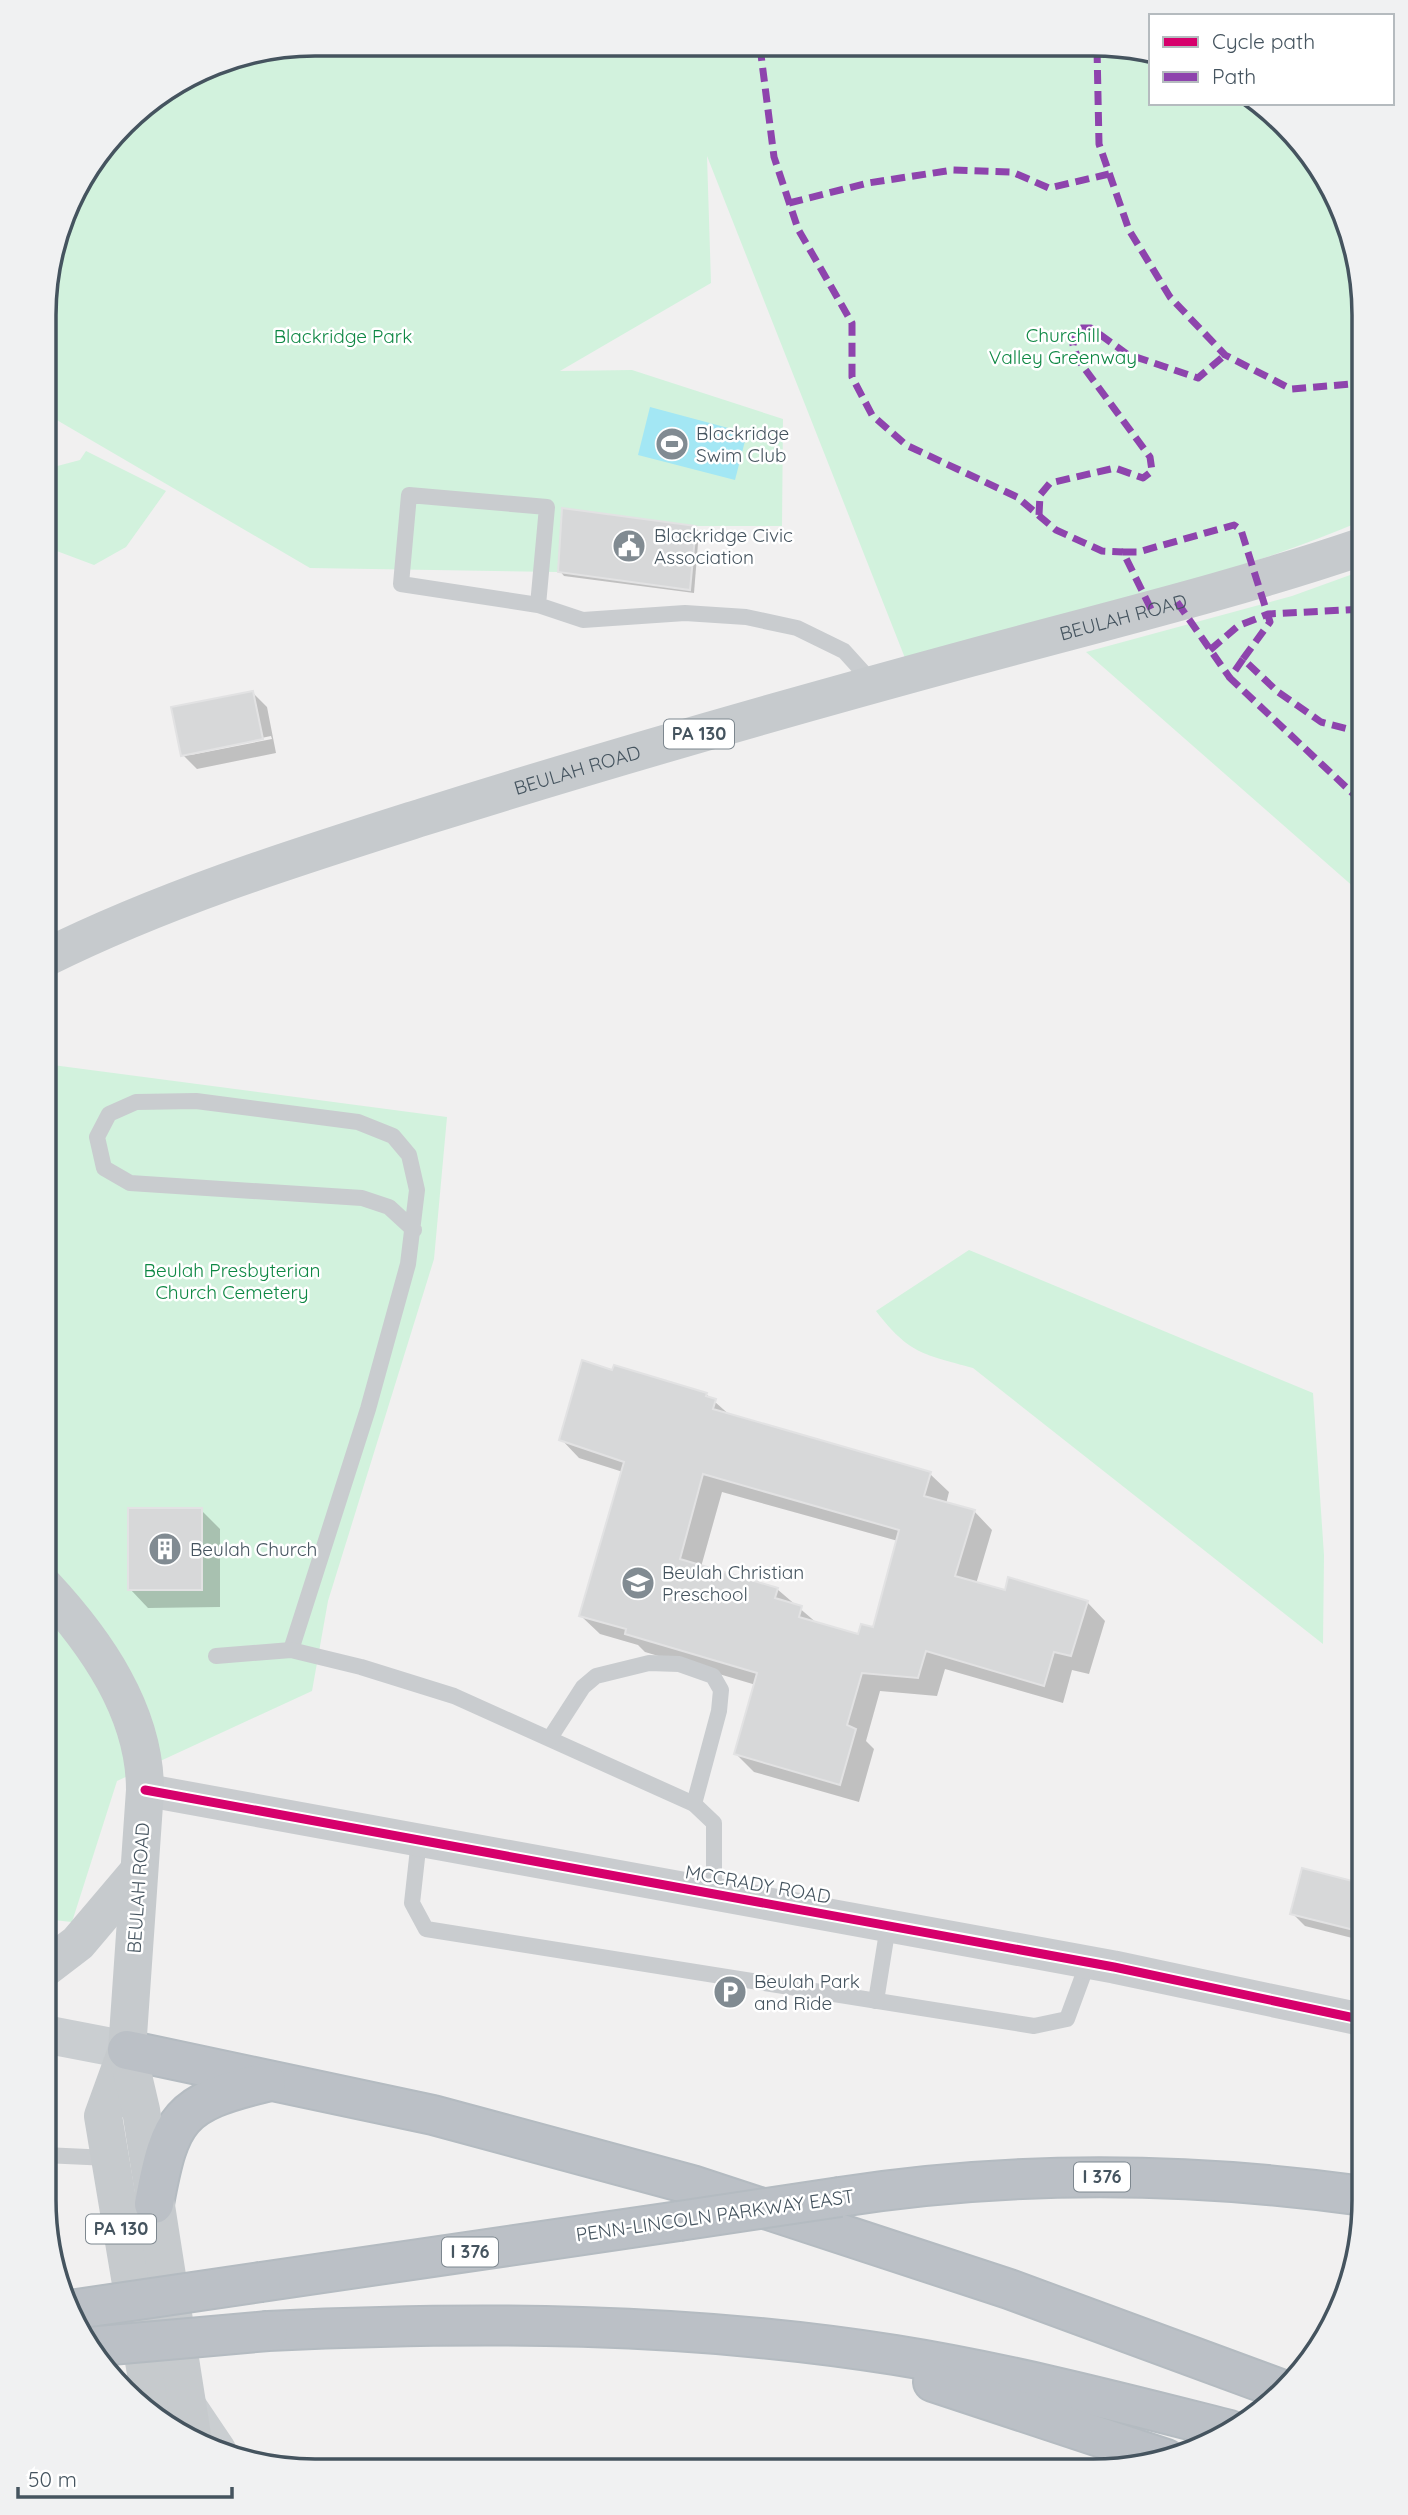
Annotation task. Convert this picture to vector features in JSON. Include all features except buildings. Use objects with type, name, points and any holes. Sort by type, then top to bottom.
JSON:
[{"type":"highway","points":[[127,2050],[433,2115],[692,2185],[1009,2289],[1273,2386]]},
{"type":"highway","points":[[154,2204],[167,2141],[183,2117],[211,2098],[275,2080]]},
{"type":"highway","name":"PENN-LINCOLN PARKWAY EAST","points":[[80,2308],[840,2197],[962,2182],[1105,2177],[1215,2180],[1352,2195]]},
{"type":"highway","points":[[1009,2289],[1290,2368]]},
{"type":"highway","points":[[101,2346],[268,2331],[523,2324],[673,2330],[822,2345],[948,2364],[1042,2383],[1217,2427]]},
{"type":"highway","points":[[822,2345],[1148,2453]]},
{"type":"main road","name":"BEULAH ROAD","points":[[56,953],[153,908],[281,862],[564,773],[1235,587],[1352,550]]},
{"type":"main road","name":"BEULAH ROAD","points":[[56,1600],[85,1635],[122,1695],[140,1741],[145,1790],[127,2050],[103,2116],[110,2158],[170,2409]]},
{"type":"main road","points":[[56,1960],[78,1943],[139,1871]]},
{"type":"main road","points":[[56,2036],[127,2050]]},
{"type":"main road","name":"BEULAH ROAD","points":[[127,2050],[141,2110],[154,2204],[170,2409]]},
{"type":"main road","points":[[170,2409],[190,2426]]},
{"type":"street","name":"MCCRADY ROAD","points":[[145,1790],[1088,1962],[1352,2017]]},
{"type":"lane","points":[[538,605],[547,507],[410,495],[401,584],[538,605],[583,620],[685,613],[746,617],[797,628],[844,651],[874,685]]},
{"type":"lane","points":[[291,1650],[368,1409],[414,1230],[417,1190],[409,1155],[393,1136],[358,1122],[196,1101],[136,1102],[109,1114],[97,1137],[104,1168],[130,1183],[362,1198],[389,1208],[414,1230]]},
{"type":"lane","points":[[216,1656],[291,1650],[361,1667],[454,1696],[694,1804],[714,1823],[714,1894]]},
{"type":"lane","points":[[550,1738],[583,1687],[596,1676],[649,1662],[679,1664],[713,1676],[721,1690],[719,1711],[694,1804]]},
{"type":"lane","points":[[419,1840],[412,1903],[426,1929],[1034,2026],[1067,2019],[1088,1962]]},
{"type":"lane","points":[[876,2001],[888,1926]]},
{"type":"lane","points":[[56,2156],[110,2158]]},
{"type":"green space","points":[[315,56],[1127,58],[1149,62],[1149,105],[1244,105],[1264,120],[1288,144],[1308,171],[1338,232],[1350,281],[1352,315],[1352,525],[1252,562],[1195,580],[905,658],[707,156],[711,283],[560,371],[632,370],[783,419],[782,526],[696,526],[563,508],[558,572],[310,568],[56,420],[58,281],[70,232],[83,201],[110,157],[144,120],[186,91],[232,70],[281,58]]},
{"type":"green space","points":[[86,451],[166,491],[126,547],[94,565],[56,551],[56,466],[80,460]]},
{"type":"green space","points":[[1352,574],[1352,885],[1086,652],[1292,596]]},
{"type":"green space","name":"Beulah Presbyterian Church Cemetery","points":[[56,1065],[447,1117],[434,1259],[328,1601],[312,1691],[117,1781],[72,1922],[56,1920]]},
{"type":"green space","points":[[969,1250],[1313,1393],[1324,1555],[1323,1644],[973,1368],[918,1350],[898,1336],[876,1311]]},
{"type":"water","points":[[650,407],[747,433],[735,480],[638,455]]},
{"type":"marked path","points":[[761,56],[774,157],[798,229],[852,323],[852,377],[872,415],[906,445],[1017,497],[1056,530],[1102,551],[1123,552]]},
{"type":"marked path","points":[[1097,56],[1099,144],[1129,230],[1170,297],[1225,355],[1291,389],[1352,384]]},
{"type":"marked path","points":[[789,203],[868,183],[953,170],[1012,172],[1049,188],[1109,174]]},
{"type":"marked path","points":[[1039,515],[1040,495],[1050,483],[1115,468],[1143,478],[1152,471],[1150,457],[1079,361],[1073,345],[1077,328],[1091,328],[1127,354],[1198,378],[1225,355]]},
{"type":"marked path","points":[[1151,609],[1123,552],[1138,552],[1234,525],[1241,530],[1270,622],[1243,659],[1278,692],[1321,722],[1352,730]]},
{"type":"marked path","points":[[1177,602],[1230,678]]},
{"type":"marked path","points":[[1210,650],[1238,626],[1268,614],[1352,610]]},
{"type":"marked path","points":[[1243,659],[1230,678],[1352,793]]},
{"type":"cycle path","points":[[145,1790],[1114,1967],[1352,2017]]},
{"type":"place","name":"Blackridge Swim Club","points":[[672,444]]},
{"type":"place","name":"Blackridge Civic Association","points":[[629,546]]},
{"type":"place","name":"Beulah Church","points":[[165,1549]]},
{"type":"place","name":"Beulah Christian Preschool","points":[[638,1583]]},
{"type":"place","name":"Beulah Park and Ride","points":[[730,1992]]},
{"type":"park label","name":"Blackridge Park","points":[[343,336]]},
{"type":"park label","name":"Churchill Valley Greenway","points":[[1063,346]]}]
